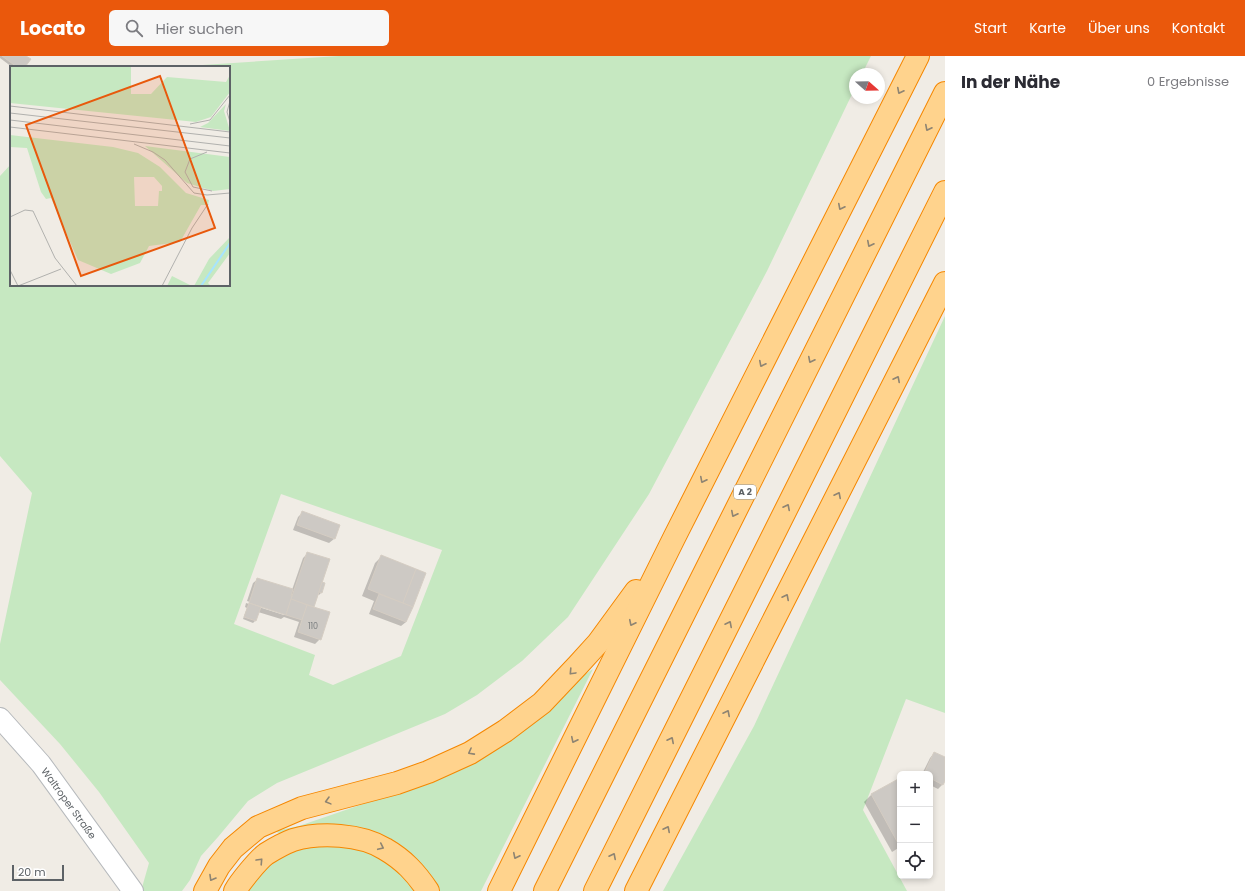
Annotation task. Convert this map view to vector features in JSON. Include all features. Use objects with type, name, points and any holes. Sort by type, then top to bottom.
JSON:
[{"type":"highway","points":[[499,891],[674,538],[918,56]]},
{"type":"highway","name":"A 2","points":[[545,891],[945,93]]},
{"type":"highway","points":[[595,891],[945,192]]},
{"type":"highway","points":[[636,891],[945,283]]},
{"type":"highway","points":[[205,891],[219,866],[233,848],[258,827],[302,808],[397,783],[428,772],[470,753],[505,731],[542,703],[598,643],[674,538]]},
{"type":"highway","points":[[235,891],[240,883],[265,855],[293,840],[316,836],[343,836],[364,840],[384,848],[401,860],[417,875],[428,891]]},
{"type":"highway","points":[[641,891],[650,863]]},
{"type":"street","name":"Waltroper Straße","points":[[0,718],[41,764],[134,891]]},
{"type":"green space","points":[[339,56],[871,56],[865,68],[849,68],[849,100],[767,271],[649,494],[568,617],[522,661],[477,695],[445,714],[277,783],[248,801],[201,856],[190,880],[182,891],[141,891],[149,863],[99,792],[60,744],[0,680],[0,644],[32,493],[0,456],[0,176],[10,165],[10,286],[230,286],[230,66],[187,66]],"holes":[[[281,494],[442,550],[401,656],[333,685],[309,675],[315,655],[234,624]]]},
{"type":"green space","points":[[945,316],[945,713],[906,699],[863,810],[897,873],[897,879],[900,879],[907,891],[663,891],[754,726]]},
{"type":"green space","points":[[593,669],[481,891],[235,891],[292,840],[275,831],[299,826],[433,780],[469,766],[545,714],[584,675]]},
{"type":"building","points":[[2,56],[26,56],[31,59],[26,66],[16,66]]},
{"type":"building","points":[[302,511],[340,525],[335,539],[297,525]]},
{"type":"building","points":[[307,552],[330,559],[314,607],[291,599]]},
{"type":"building","points":[[381,555],[416,569],[403,603],[368,589]]},
{"type":"building","points":[[416,569],[426,573],[413,607],[403,603]]},
{"type":"building","points":[[257,578],[293,589],[286,615],[249,603]]},
{"type":"building","points":[[322,582],[325,583],[322,593],[319,592]]},
{"type":"building","points":[[379,594],[413,607],[406,622],[373,609]]},
{"type":"building","points":[[291,599],[307,605],[302,620],[286,615]]},
{"type":"building","points":[[249,603],[261,607],[256,621],[244,617]]},
{"type":"building","points":[[307,605],[330,612],[321,640],[298,632]]},
{"type":"building","points":[[934,752],[945,757],[945,781],[943,785],[933,780],[933,771],[925,771]]},
{"type":"building","points":[[897,780],[897,841],[871,794]]}]
